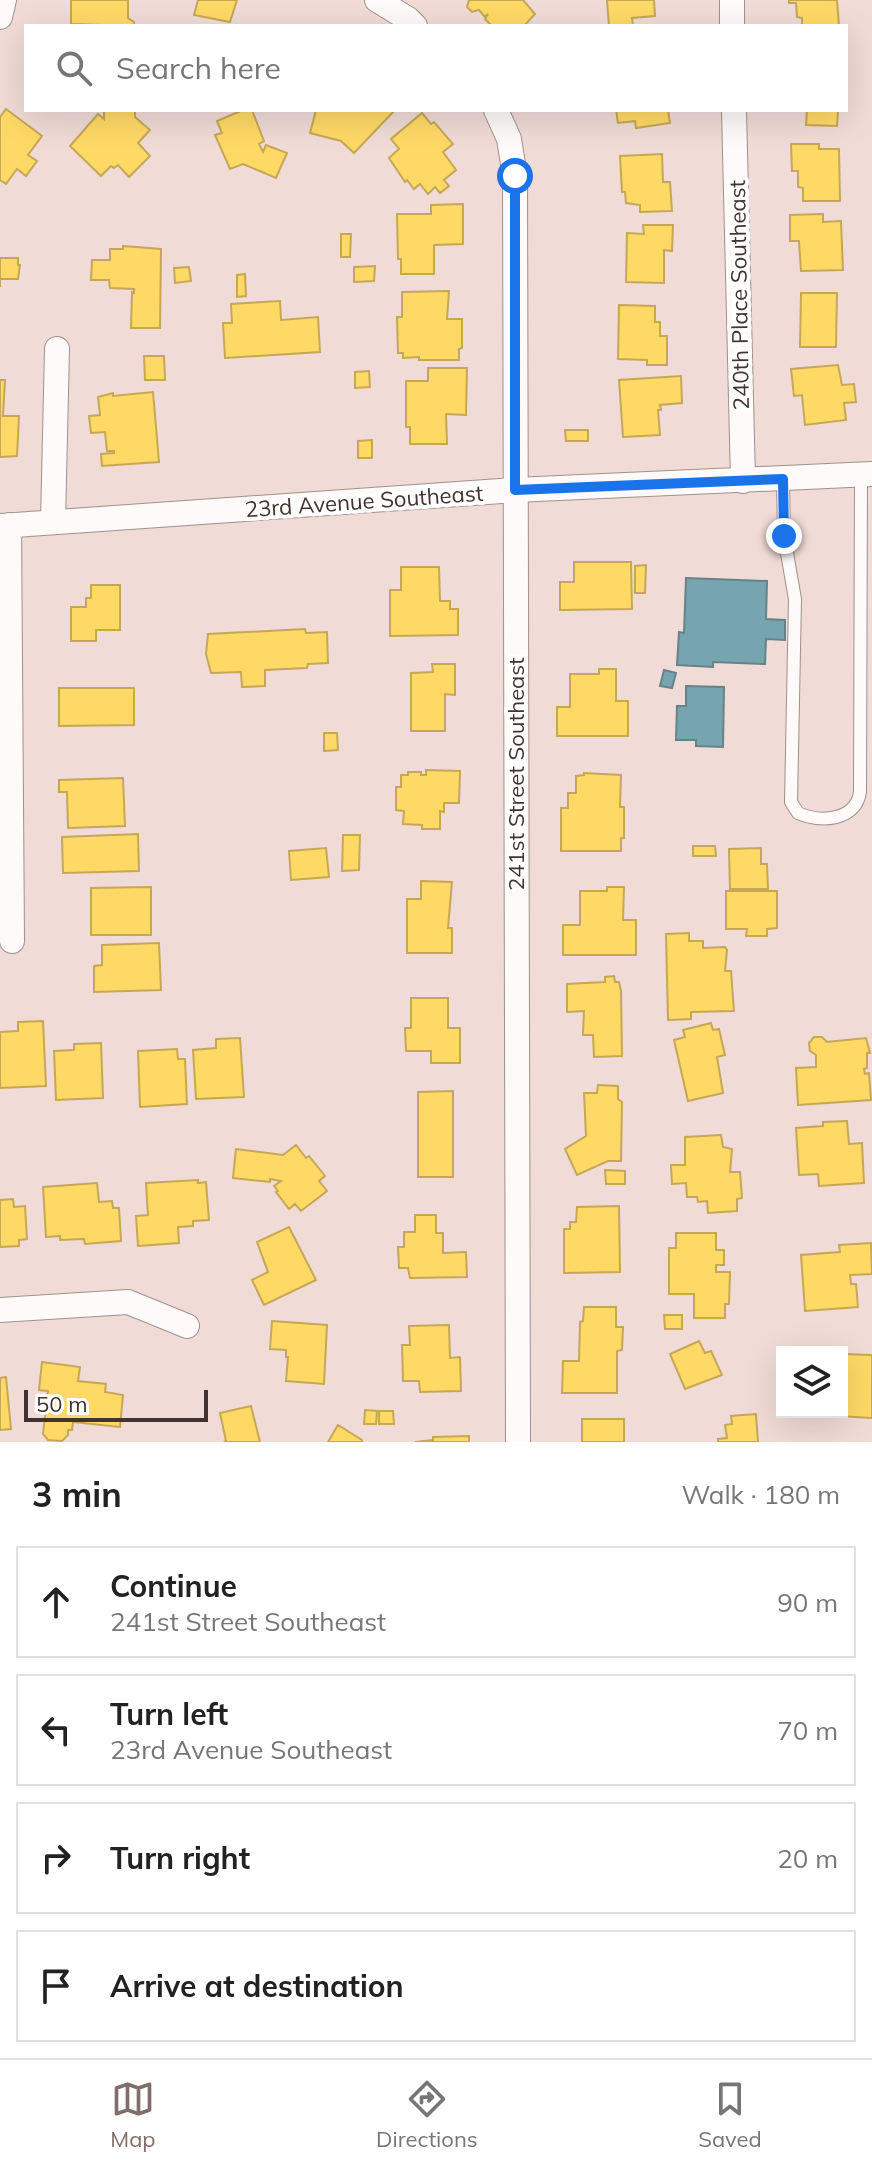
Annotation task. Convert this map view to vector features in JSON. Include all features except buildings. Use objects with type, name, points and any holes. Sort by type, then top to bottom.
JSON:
[{"type":"street","points":[[0,17],[4,0]]},
{"type":"street","points":[[377,0],[413,24]]},
{"type":"street","points":[[732,0],[732,24]]},
{"type":"street","name":"241st Street Southeast","points":[[497,112],[509,139],[515,176],[518,1442]]},
{"type":"street","name":"240th Place Southeast","points":[[734,112],[743,481]]},
{"type":"street","points":[[53,522],[57,349]]},
{"type":"street","name":"23rd Avenue Southeast","points":[[5,526],[515,490],[866,474]]},
{"type":"street","points":[[5,526],[12,941]]},
{"type":"street","points":[[0,1310],[128,1302],[187,1326]]},
{"type":"lane","points":[[783,479],[784,536],[795,599],[791,802],[798,813],[817,817],[851,812],[860,792],[866,474]]},
{"type":"route","points":[[515,176],[515,490],[783,479],[784,536]]}]
